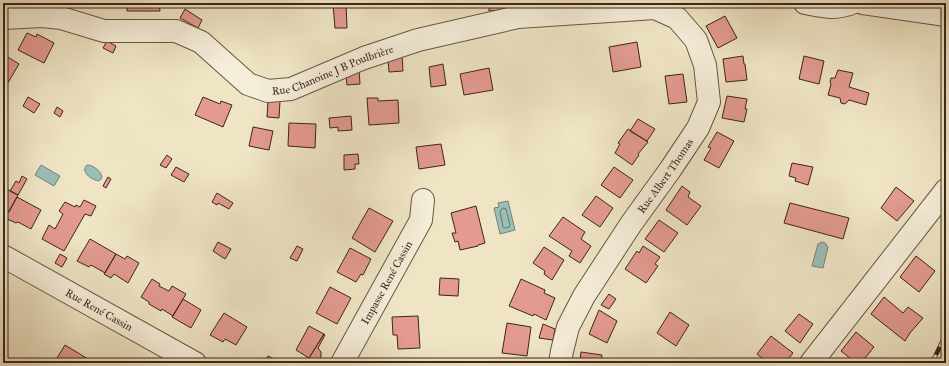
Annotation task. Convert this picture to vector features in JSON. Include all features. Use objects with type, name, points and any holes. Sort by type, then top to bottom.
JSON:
[{"type":"street","points":[[805,3],[832,7],[843,7],[852,3]]},
{"type":"street","points":[[863,3],[946,15]]},
{"type":"street","name":"Rue Chanoine J B Poulbrière","points":[[3,18],[42,16],[61,18],[104,31],[176,31],[201,42],[248,84],[268,91],[291,89],[364,58],[418,40],[518,17],[662,5]]},
{"type":"street","name":"Rue Albert Thomas","points":[[560,363],[568,327],[584,296],[631,224],[698,128],[709,102],[704,65],[696,40],[677,18],[662,5]]},
{"type":"street","points":[[811,363],[946,190]]},
{"type":"street","name":"Impasse René Cassin","points":[[342,363],[421,220],[423,200]]},
{"type":"street","name":"Rue René Cassin","points":[[3,256],[195,363]]},
{"type":"water","points":[[41,165],[60,176],[54,186],[35,175]]},
{"type":"water","points":[[87,165],[92,166],[98,171],[102,177],[101,179],[98,181],[87,175],[85,168]]},
{"type":"water","points":[[508,201],[515,230],[500,234],[494,208],[499,207],[498,203]]},
{"type":"water","points":[[822,242],[828,247],[823,268],[812,266],[818,244]]},
{"type":"building","points":[[127,3],[159,3],[160,11],[127,11]]},
{"type":"building","points":[[346,3],[347,28],[335,28],[333,4]]},
{"type":"building","points":[[489,3],[504,3],[504,10],[489,11]]},
{"type":"building","points":[[185,9],[202,20],[198,28],[180,18]]},
{"type":"building","points":[[725,16],[737,38],[718,48],[706,26]]},
{"type":"building","points":[[27,33],[36,37],[37,34],[54,43],[44,63],[18,50]]},
{"type":"building","points":[[107,41],[116,46],[113,53],[103,48]]},
{"type":"building","points":[[637,42],[641,67],[613,72],[609,47]]},
{"type":"building","points":[[3,54],[19,64],[6,86],[3,84]]},
{"type":"building","points":[[402,54],[403,71],[389,72],[388,59]]},
{"type":"building","points":[[743,56],[747,80],[726,82],[723,59]]},
{"type":"building","points":[[804,56],[824,61],[819,84],[799,79]]},
{"type":"building","points":[[443,64],[446,85],[431,87],[429,67]]},
{"type":"building","points":[[489,68],[493,90],[464,95],[460,74]]},
{"type":"building","points":[[359,69],[360,84],[347,85],[346,75]]},
{"type":"building","points":[[838,70],[853,73],[849,87],[869,93],[866,105],[849,100],[845,104],[841,103],[840,98],[828,95],[831,78],[835,78]]},
{"type":"building","points":[[683,74],[687,102],[669,104],[665,76]]},
{"type":"building","points":[[727,96],[747,99],[745,109],[747,109],[744,122],[722,118]]},
{"type":"building","points":[[28,97],[40,104],[34,113],[23,106]]},
{"type":"building","points":[[203,97],[220,104],[221,101],[232,105],[223,127],[195,115]]},
{"type":"building","points":[[367,98],[378,98],[378,101],[398,100],[399,123],[369,125]]},
{"type":"building","points":[[268,101],[280,101],[279,118],[267,117]]},
{"type":"building","points":[[57,107],[63,111],[60,117],[54,113]]},
{"type":"building","points":[[351,116],[352,130],[338,131],[338,127],[330,128],[329,118]]},
{"type":"building","points":[[638,119],[655,129],[647,141],[630,131]]},
{"type":"building","points":[[289,123],[316,124],[315,148],[288,146]]},
{"type":"building","points":[[253,127],[273,131],[269,150],[249,146]]},
{"type":"building","points":[[628,129],[648,142],[638,154],[639,155],[632,165],[615,153],[620,144],[618,143]]},
{"type":"building","points":[[717,132],[734,141],[719,168],[704,160],[711,148],[708,147]]},
{"type":"building","points":[[441,144],[445,165],[419,169],[416,147]]},
{"type":"building","points":[[358,154],[359,164],[355,164],[355,169],[344,170],[344,155]]},
{"type":"building","points":[[167,155],[172,159],[166,168],[160,165]]},
{"type":"building","points":[[792,163],[813,167],[808,185],[795,181],[796,178],[789,176]]},
{"type":"building","points":[[176,167],[189,174],[184,182],[171,175]]},
{"type":"building","points":[[614,167],[633,180],[620,198],[601,185]]},
{"type":"building","points":[[22,176],[27,179],[18,195],[10,191],[16,181],[19,183]]},
{"type":"building","points":[[108,177],[111,179],[106,188],[103,186]]},
{"type":"building","points":[[682,186],[690,192],[688,197],[701,206],[687,225],[666,210]]},
{"type":"building","points":[[3,187],[18,195],[9,212],[3,209]]},
{"type":"building","points":[[896,187],[914,201],[897,221],[881,208]]},
{"type":"building","points":[[217,193],[233,203],[229,209],[218,203],[217,205],[212,202]]},
{"type":"building","points":[[596,196],[613,208],[600,227],[582,215]]},
{"type":"building","points":[[17,197],[41,210],[31,229],[18,222],[16,223],[5,218]]},
{"type":"building","points":[[84,200],[96,206],[91,216],[85,214],[64,251],[42,239],[49,225],[55,229],[63,214],[59,211],[65,202],[75,207],[76,205],[80,207]]},
{"type":"building","points":[[790,203],[849,218],[843,239],[784,223]]},
{"type":"building","points":[[476,206],[485,243],[460,250],[458,241],[455,242],[452,233],[456,233],[451,213]]},
{"type":"building","points":[[369,208],[393,221],[375,252],[352,238]]},
{"type":"building","points":[[563,217],[585,232],[581,239],[591,246],[580,263],[569,256],[572,251],[549,236]]},
{"type":"building","points":[[659,220],[678,233],[664,252],[645,239]]},
{"type":"building","points":[[90,239],[116,254],[105,273],[91,265],[89,267],[77,261]]},
{"type":"building","points":[[218,242],[231,249],[225,259],[213,251]]},
{"type":"building","points":[[297,246],[303,249],[297,261],[290,258]]},
{"type":"building","points":[[643,246],[660,257],[655,264],[658,266],[646,283],[625,269],[637,251],[639,253]]},
{"type":"building","points":[[544,247],[564,260],[552,280],[544,274],[545,271],[533,263]]},
{"type":"building","points":[[350,248],[371,259],[363,275],[361,274],[356,282],[337,272]]},
{"type":"building","points":[[60,254],[67,258],[62,267],[55,263]]},
{"type":"building","points":[[116,254],[125,259],[127,256],[139,263],[128,283],[114,274],[111,278],[104,274]]},
{"type":"building","points":[[916,256],[935,271],[919,292],[900,277]]},
{"type":"building","points":[[440,278],[459,279],[458,296],[439,295]]},
{"type":"building","points":[[152,279],[160,284],[159,286],[169,291],[172,286],[186,294],[173,316],[162,309],[161,311],[149,304],[149,302],[141,297]]},
{"type":"building","points":[[521,279],[545,290],[544,293],[555,298],[546,320],[534,314],[533,316],[509,306]]},
{"type":"building","points":[[330,287],[351,298],[337,324],[316,313]]},
{"type":"building","points":[[609,294],[616,299],[609,309],[601,305]]},
{"type":"building","points":[[884,297],[903,313],[908,307],[923,318],[905,341],[871,314]]},
{"type":"building","points":[[183,299],[201,310],[191,328],[172,317]]},
{"type":"building","points":[[599,310],[617,321],[607,343],[589,334]]},
{"type":"building","points":[[670,312],[689,325],[676,346],[657,333]]},
{"type":"building","points":[[224,313],[247,327],[236,345],[225,339],[223,342],[210,335]]},
{"type":"building","points":[[799,314],[813,324],[800,343],[785,331]]},
{"type":"building","points":[[418,316],[420,348],[398,349],[397,335],[393,335],[392,317]]},
{"type":"building","points":[[507,323],[531,327],[527,356],[502,353]]},
{"type":"building","points":[[543,324],[555,329],[553,340],[539,338]]},
{"type":"building","points":[[309,326],[324,334],[309,358],[296,350]]},
{"type":"building","points":[[856,332],[874,347],[861,363],[856,363],[841,351]]},
{"type":"building","points":[[324,334],[325,335],[318,348],[321,352],[321,357],[314,360],[309,358]]},
{"type":"building","points":[[771,336],[793,353],[785,363],[768,363],[757,354]]},
{"type":"building","points":[[65,345],[88,359],[86,363],[54,363]]},
{"type":"building","points":[[581,352],[602,355],[601,363],[582,363],[582,361],[580,361]]},
{"type":"building","points":[[268,356],[282,363],[264,363]]},
{"type":"railway","points":[[932,363],[946,334]]}]
